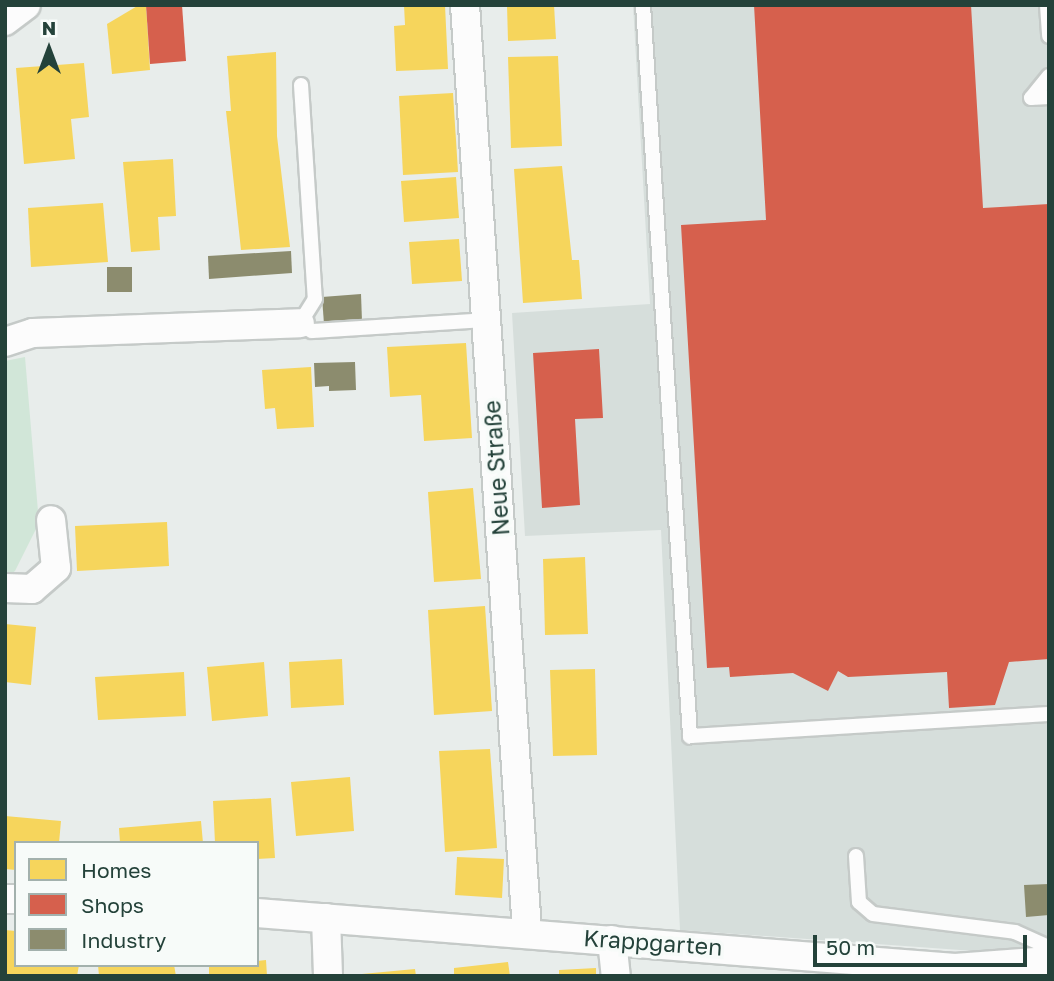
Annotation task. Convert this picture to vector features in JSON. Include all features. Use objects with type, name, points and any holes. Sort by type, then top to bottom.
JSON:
[{"type":"street","points":[[5,21],[26,5]]},
{"type":"street","name":"Neue Straße","points":[[465,5],[527,932]]},
{"type":"street","points":[[5,342],[33,333],[300,323]]},
{"type":"street","points":[[5,588],[32,589],[56,569],[51,520]]},
{"type":"street","name":"Krappgarten","points":[[259,914],[527,932],[955,968],[1049,961]]},
{"type":"street","points":[[326,918],[328,976]]},
{"type":"street","points":[[612,940],[616,976]]},
{"type":"lane","points":[[643,5],[690,736],[1049,715]]},
{"type":"lane","points":[[1047,5],[1049,36]]},
{"type":"lane","points":[[1049,76],[1031,98],[1049,97]]},
{"type":"lane","points":[[301,85],[315,299],[300,323],[312,331],[486,320]]},
{"type":"lane","points":[[856,856],[859,902],[873,914],[1015,932],[1049,947]]},
{"type":"shaded area","points":[[633,5],[1049,5],[1049,949],[1016,954],[680,930],[661,530],[525,536],[512,313],[650,304]]},
{"type":"green space","points":[[25,357],[39,523],[15,571],[5,578],[5,361]]},
{"type":"building: Homes","points":[[139,5],[146,5],[150,70],[112,74],[107,24]]},
{"type":"building: Homes","points":[[404,5],[445,5],[448,69],[396,71],[394,26],[405,25]]},
{"type":"building: Homes","points":[[507,5],[554,5],[556,39],[508,41]]},
{"type":"building: Homes","points":[[276,52],[277,136],[290,247],[241,250],[226,111],[231,111],[227,56]]},
{"type":"building: Homes","points":[[558,56],[562,146],[511,148],[508,57]]},
{"type":"building: Homes","points":[[84,63],[89,117],[71,119],[75,159],[24,164],[16,68]]},
{"type":"building: Homes","points":[[453,93],[458,172],[403,175],[399,96]]},
{"type":"building: Homes","points":[[173,159],[176,216],[158,217],[160,250],[131,252],[123,162]]},
{"type":"building: Homes","points":[[562,166],[572,260],[579,260],[582,299],[523,303],[514,169]]},
{"type":"building: Homes","points":[[456,177],[459,218],[404,222],[401,181]]},
{"type":"building: Homes","points":[[103,203],[108,262],[31,267],[28,208]]},
{"type":"building: Homes","points":[[459,239],[462,281],[412,284],[409,242]]},
{"type":"building: Homes","points":[[466,343],[472,438],[424,441],[421,395],[390,397],[387,347]]},
{"type":"building: Homes","points":[[311,367],[314,427],[277,429],[275,408],[265,409],[262,370]]},
{"type":"building: Homes","points":[[473,488],[481,579],[434,582],[428,492]]},
{"type":"building: Homes","points":[[167,522],[169,566],[77,571],[75,526]]},
{"type":"building: Homes","points":[[585,557],[588,634],[545,635],[543,559]]},
{"type":"building: Homes","points":[[485,606],[492,711],[434,715],[428,610]]},
{"type":"building: Homes","points":[[5,624],[36,627],[31,685],[5,682]]},
{"type":"building: Homes","points":[[342,659],[344,705],[291,708],[289,662]]},
{"type":"building: Homes","points":[[264,662],[268,716],[212,721],[207,667]]},
{"type":"building: Homes","points":[[595,669],[597,755],[553,756],[550,670]]},
{"type":"building: Homes","points":[[184,672],[186,716],[98,720],[95,677]]},
{"type":"building: Homes","points":[[490,749],[497,848],[445,852],[439,751]]},
{"type":"building: Homes","points":[[350,777],[354,831],[296,836],[291,782]]},
{"type":"building: Homes","points":[[271,798],[275,858],[259,859],[259,841],[215,841],[213,801]]},
{"type":"building: Homes","points":[[5,816],[61,821],[59,841],[14,841],[14,870],[5,869]]},
{"type":"building: Homes","points":[[201,821],[203,841],[120,841],[119,828]]},
{"type":"building: Homes","points":[[457,857],[504,859],[502,898],[455,895]]},
{"type":"building: Homes","points":[[5,930],[14,931],[14,967],[79,967],[77,976],[5,976]]},
{"type":"building: Homes","points":[[266,960],[267,976],[209,976],[209,967],[259,967],[259,961]]},
{"type":"building: Homes","points":[[508,962],[510,976],[454,976],[454,968]]},
{"type":"building: Homes","points":[[98,967],[174,967],[176,976],[99,976]]},
{"type":"building: Homes","points":[[596,968],[596,976],[559,976],[559,970]]},
{"type":"building: Homes","points":[[415,969],[416,976],[362,976],[362,974]]},
{"type":"building: Shops","points":[[146,5],[182,5],[186,61],[150,64]]},
{"type":"building: Shops","points":[[754,5],[971,5],[983,208],[1049,204],[1049,659],[1009,662],[995,705],[949,708],[947,672],[848,677],[838,671],[828,691],[793,673],[730,677],[729,667],[707,668],[681,225],[766,220]]},
{"type":"building: Shops","points":[[599,349],[603,418],[575,419],[580,505],[542,508],[533,353]]},
{"type":"building: Industry","points":[[291,251],[292,273],[209,279],[208,256]]},
{"type":"building: Industry","points":[[107,267],[132,267],[132,292],[107,292]]},
{"type":"building: Industry","points":[[361,294],[362,321],[324,324],[322,297]]},
{"type":"building: Industry","points":[[355,362],[356,390],[329,391],[329,386],[315,387],[314,363]]},
{"type":"building: Industry","points":[[1049,884],[1049,915],[1026,917],[1024,885]]}]
